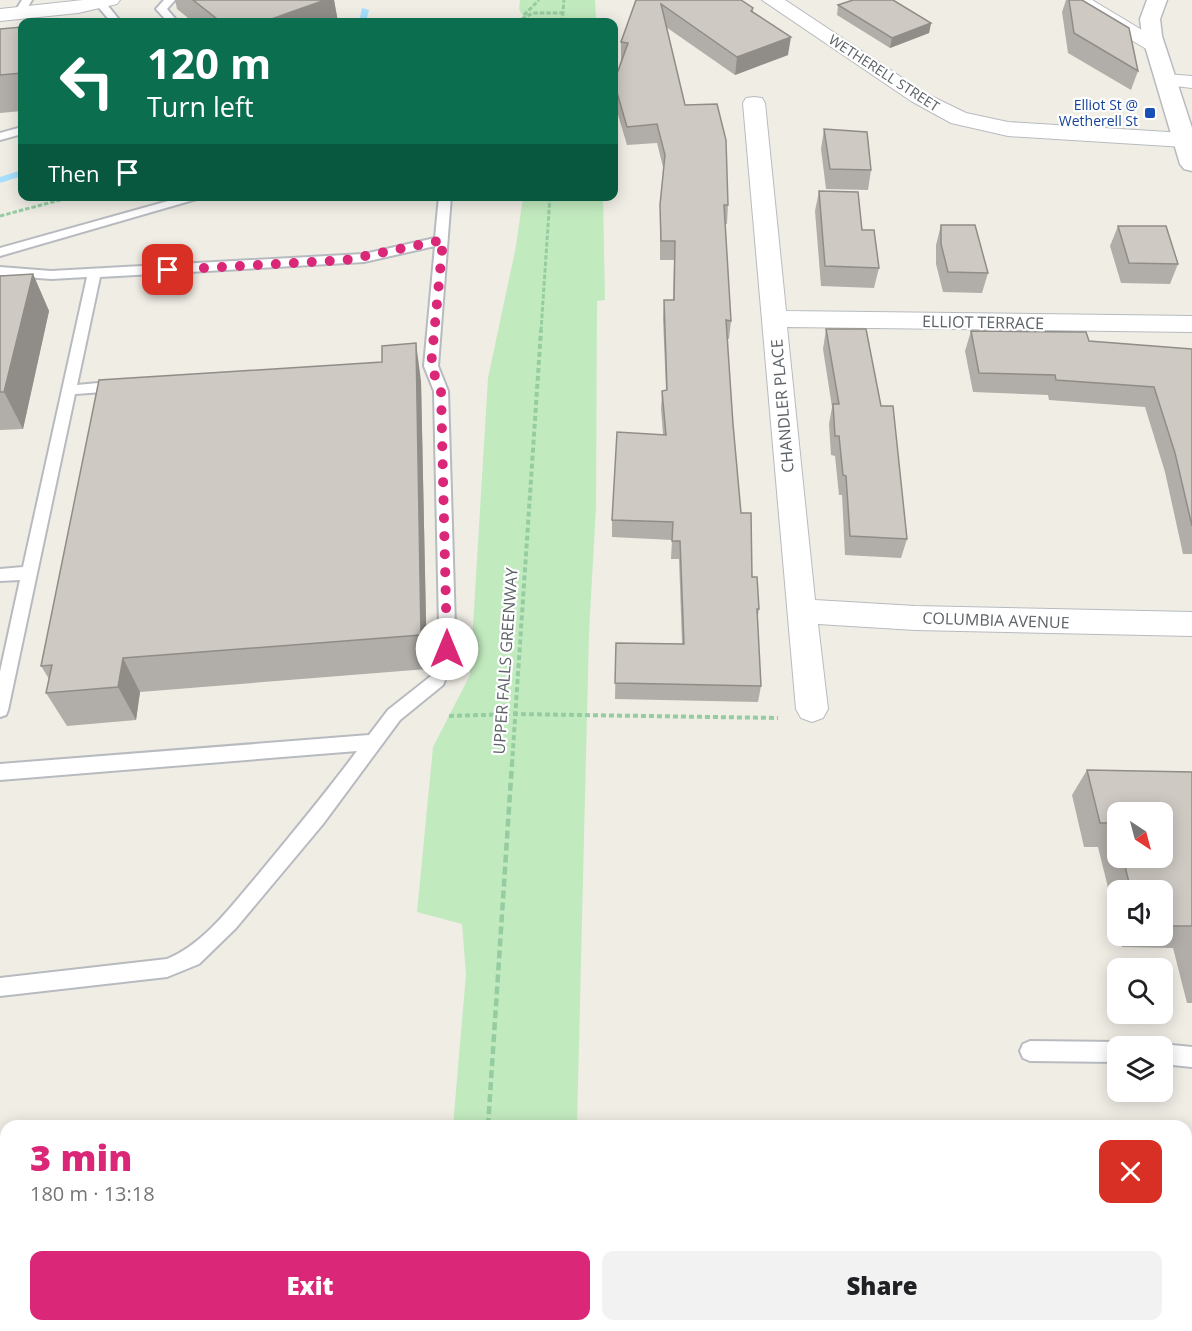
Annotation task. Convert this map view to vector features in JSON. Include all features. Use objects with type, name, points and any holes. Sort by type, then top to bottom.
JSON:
[{"type":"street","name":"WETHERELL STREET","points":[[772,0],[918,97],[959,118],[1008,129],[1184,140]]},
{"type":"street","points":[[1157,0],[1150,19],[1155,46],[1192,164]]},
{"type":"street","points":[[16,9],[105,1]]},
{"type":"street","points":[[1086,1],[1155,46]]},
{"type":"street","points":[[1165,80],[1192,82]]},
{"type":"street","name":"CHANDLER PLACE","points":[[754,103],[812,710]]},
{"type":"street","name":"ELLIOT TERRACE","points":[[774,319],[1192,324]]},
{"type":"street","name":"COLUMBIA AVENUE","points":[[801,611],[927,618],[1192,624]]},
{"type":"lane","points":[[168,18],[162,9],[170,0]]},
{"type":"lane","points":[[105,1],[114,18]]},
{"type":"lane","points":[[0,137],[18,131]]},
{"type":"lane","points":[[0,252],[183,201]]},
{"type":"lane","points":[[0,987],[167,968],[192,958],[229,922],[292,848],[401,708],[430,688],[437,680],[445,661],[447,627],[441,391],[425,366],[443,240],[445,201]]},
{"type":"lane","points":[[0,271],[35,276],[346,260],[443,240]]},
{"type":"lane","points":[[0,710],[94,273]]},
{"type":"lane","points":[[69,390],[128,386]]},
{"type":"lane","points":[[0,575],[30,573]]},
{"type":"lane","points":[[0,772],[375,742]]},
{"type":"lane","points":[[1030,1052],[1107,1052]]},
{"type":"lane","points":[[1173,1055],[1192,1057]]},
{"type":"path","points":[[521,18],[539,0]]},
{"type":"path","points":[[562,18],[564,0]]},
{"type":"path","points":[[521,18],[533,13],[563,13]]},
{"type":"path","points":[[0,216],[56,201]]},
{"type":"path","name":"UPPER FALLS GREENWAY","points":[[488,1120],[550,201]]},
{"type":"path","points":[[449,716],[515,714],[798,719],[812,710]]},
{"type":"green space","points":[[520,0],[595,0],[596,18],[524,18],[519,9]]},
{"type":"green space","points":[[522,201],[603,201],[605,300],[597,301],[596,507],[589,633],[577,1120],[454,1120],[466,974],[462,924],[417,912],[433,747],[470,675],[488,378],[516,246]]},
{"type":"building","points":[[193,0],[325,0],[274,18],[216,18]]},
{"type":"building","points":[[636,0],[741,0],[753,8],[751,11],[791,37],[737,57],[661,4],[685,105],[717,104],[726,140],[728,205],[724,205],[731,321],[726,320],[741,513],[751,513],[752,577],[757,577],[761,686],[615,683],[616,643],[684,644],[680,541],[672,541],[673,522],[612,520],[617,432],[666,435],[662,391],[667,390],[664,300],[674,300],[675,241],[661,241],[660,205],[665,155],[657,124],[627,127],[618,96],[618,71],[628,43],[621,42]]},
{"type":"building","points":[[853,0],[893,0],[931,23],[892,38],[838,5]]},
{"type":"building","points":[[1069,0],[1082,0],[1129,28],[1138,71],[1074,33]]},
{"type":"building","points":[[18,27],[18,73],[0,75],[0,29]]},
{"type":"building","points":[[824,129],[867,132],[871,170],[830,169]]},
{"type":"building","points":[[819,191],[858,192],[862,230],[874,230],[879,268],[825,266]]},
{"type":"building","points":[[941,225],[975,225],[988,273],[948,272],[941,244]]},
{"type":"building","points":[[1118,226],[1166,226],[1178,264],[1129,263]]},
{"type":"building","points":[[33,274],[4,392],[0,392],[0,276]]},
{"type":"building","points":[[826,329],[866,329],[881,406],[893,406],[907,539],[850,536],[846,476],[843,475],[839,436],[835,436],[833,404],[839,404]]},
{"type":"building","points":[[971,331],[1086,332],[1089,341],[1192,349],[1192,526],[1175,453],[1154,387],[1056,380],[1055,375],[979,373]]},
{"type":"building","points":[[416,343],[421,635],[123,658],[118,687],[46,693],[52,665],[41,666],[99,380],[382,362],[382,346]]},
{"type":"building","points":[[1087,770],[1192,772],[1192,926],[1173,926],[1173,880],[1128,880],[1125,868],[1173,868],[1173,802],[1107,802],[1107,823],[1100,823]]},
{"type":"waterway","points":[[363,18],[365,10]]},
{"type":"waterway","points":[[0,180],[18,174]]},
{"type":"place","name":"Elliot St @ Wetherell St","points":[[1150,113]]},
{"type":"route","points":[[168,270],[346,260],[443,240],[431,366],[441,391],[447,649]]}]
